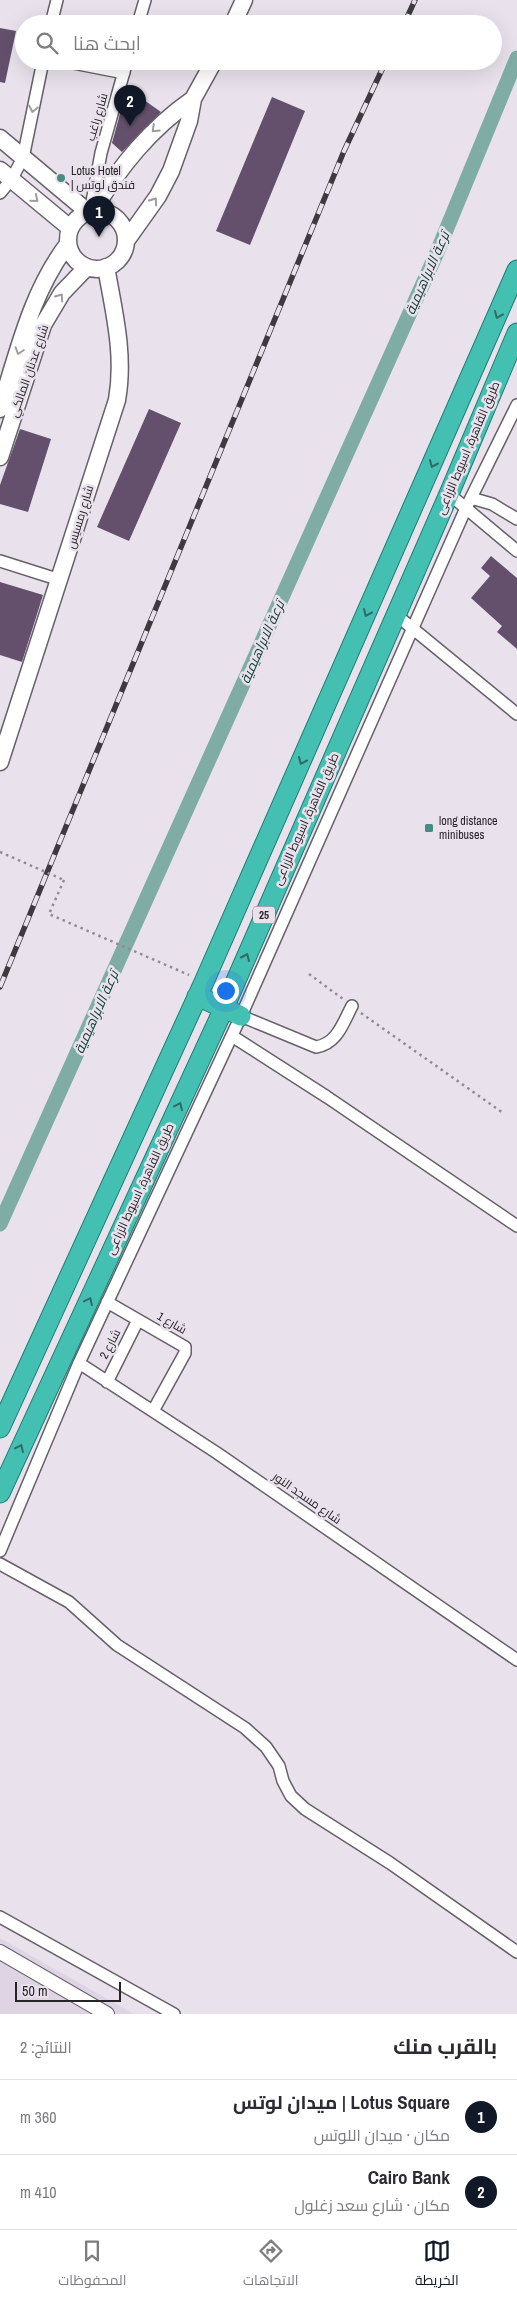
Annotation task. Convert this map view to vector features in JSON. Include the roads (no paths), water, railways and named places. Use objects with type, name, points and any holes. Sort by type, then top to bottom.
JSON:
[{"type":"highway","name":"طريق القاهرة, اسيوط الزراعى","points":[[0,1428],[197,996],[517,270]]},
{"type":"highway","name":"طريق القاهرة, اسيوط الزراعى","points":[[0,1492],[224,1008],[395,614],[512,361],[517,333]]},
{"type":"highway","points":[[197,996],[241,1016]]},
{"type":"main road","points":[[237,15],[244,0]]},
{"type":"main road","points":[[6,175],[69,236],[74,258],[87,267],[106,267],[118,260],[126,242],[158,196],[171,172],[190,121],[193,99],[209,70]]},
{"type":"main road","points":[[90,211],[138,146],[157,127],[193,99]]},
{"type":"main road","points":[[0,138],[90,211]]},
{"type":"main road","points":[[69,236],[81,215],[90,211],[110,213],[122,225],[126,242]]},
{"type":"main road","name":"شارع عدنان المالكي","points":[[0,410],[34,304],[69,236]]},
{"type":"main road","name":"شارع عدنان المالكي","points":[[0,457],[44,325],[62,293],[87,267]]},
{"type":"main road","name":"شارع رمسيس","points":[[0,762],[117,400],[120,383],[120,347],[106,267]]},
{"type":"street","points":[[53,15],[57,0]]},
{"type":"street","points":[[140,15],[143,0]]},
{"type":"street","points":[[0,192],[6,175],[23,158],[41,70]]},
{"type":"street","points":[[109,70],[124,73]]},
{"type":"street","name":"شارع راغب","points":[[90,211],[101,153],[125,70]]},
{"type":"street","name":"طريق القاهرة, اسيوط الزراعى","points":[[0,1551],[79,1363],[232,1036],[468,503],[517,405]]},
{"type":"street","points":[[450,494],[468,503],[517,551]]},
{"type":"street","points":[[468,503],[492,504],[517,519]]},
{"type":"street","points":[[0,561],[60,580]]},
{"type":"street","points":[[395,614],[517,714]]},
{"type":"street","points":[[241,1016],[316,1047],[333,1041],[352,1006]]},
{"type":"street","points":[[232,1036],[327,1097],[517,1226]]},
{"type":"street","name":"شارع 1","points":[[107,1302],[183,1346],[186,1350],[153,1411]]},
{"type":"street","name":"شارع 2","points":[[107,1382],[138,1320]]},
{"type":"street","name":"شارع مسجد النور","points":[[79,1363],[225,1458],[517,1660]]},
{"type":"street","points":[[0,1564],[68,1602],[117,1645],[245,1728],[266,1747],[278,1766],[283,1782],[291,1796],[305,1809],[390,1863],[517,1952]]},
{"type":"street","points":[[0,1917],[174,2014]]},
{"type":"street","points":[[0,1952],[107,2014]]},
{"type":"waterway","name":"ترعة الابراهيمية","points":[[0,1224],[435,257],[517,58]]},
{"type":"railway","points":[[408,15],[415,0]]},
{"type":"railway","points":[[0,987],[344,151],[382,70]]},
{"type":"place","name":"Cairo Bank","points":[[130,126]]},
{"type":"place","name":"Lotus Hotel | فندق لوتس","points":[[61,178]]},
{"type":"place","name":"Lotus Square | ميدان لوتس","points":[[99,237]]},
{"type":"place","name":"long distance minibuses","points":[[429,828]]}]
